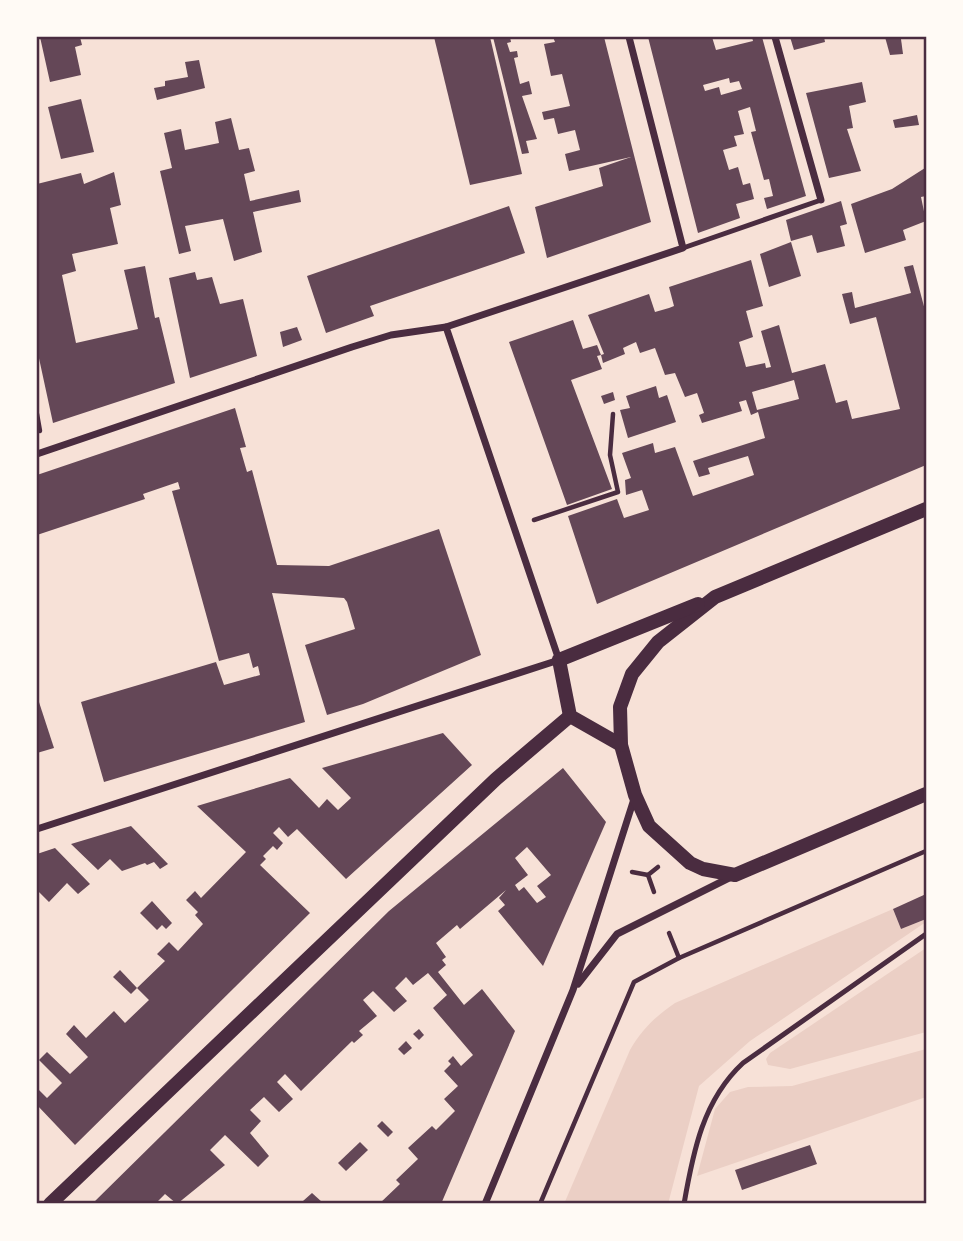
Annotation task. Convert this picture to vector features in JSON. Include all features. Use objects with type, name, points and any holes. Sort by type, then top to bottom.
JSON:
[{"type":"main road","points":[[621,745],[570,716],[559,660],[926,509]]},
{"type":"main road","points":[[715,597],[658,642],[632,674],[620,707],[621,745],[635,795],[649,826],[675,852],[703,869],[735,875],[926,794]]},
{"type":"main road","points":[[50,1204],[496,779],[570,716]]},
{"type":"street","points":[[37,454],[282,369],[391,335],[446,327],[683,248],[629,37]]},
{"type":"street","points":[[775,37],[821,200]]},
{"type":"street","points":[[37,830],[559,660],[446,327]]},
{"type":"street","points":[[485,1204],[573,990],[635,795]]},
{"type":"street","points":[[573,990],[617,934],[735,875]]},
{"type":"lane","points":[[683,248],[821,200]]},
{"type":"lane","points":[[684,1204],[690,1171],[710,1103],[726,1079],[743,1063],[926,934]]},
{"type":"path","points":[[514,527],[618,492],[610,455],[613,414]]},
{"type":"path","points":[[540,1204],[634,982],[679,958],[926,850]]},
{"type":"shaded area","points":[[893,909],[901,929],[926,919],[926,922],[750,1041],[699,1086],[668,1204],[564,1204],[630,1050],[655,1018],[675,1003]]},
{"type":"shaded area","points":[[926,948],[926,1032],[790,1069],[768,1065],[766,1059],[770,1053]]},
{"type":"shaded area","points":[[926,1049],[926,1097],[697,1176],[715,1109],[730,1092],[748,1087],[792,1086]]},
{"type":"building","points":[[40,37],[80,37],[82,45],[75,47],[81,75],[50,82]]},
{"type":"building","points":[[434,37],[490,37],[522,174],[470,185]]},
{"type":"building","points":[[493,37],[510,37],[511,42],[507,43],[510,52],[517,51],[518,57],[514,58],[520,84],[529,81],[532,94],[522,96],[537,139],[526,141],[529,153],[522,154]]},
{"type":"building","points":[[553,37],[604,37],[651,222],[547,258],[535,207],[603,186],[599,168],[631,157],[569,171],[565,154],[580,150],[575,130],[558,134],[554,118],[544,120],[542,112],[570,106],[562,74],[551,76],[544,44],[555,42]]},
{"type":"building","points":[[648,37],[712,37],[716,50],[753,41],[752,37],[762,37],[806,196],[767,209],[764,198],[773,196],[769,179],[764,180],[751,132],[756,131],[750,107],[738,111],[744,134],[734,136],[737,146],[723,150],[729,170],[738,167],[743,185],[750,183],[754,199],[736,204],[740,218],[698,233]],"holes":[[[729,78],[730,83],[739,81],[742,89],[721,95],[719,87],[705,91],[703,85]]]},
{"type":"building","points":[[790,37],[824,37],[825,42],[794,50]]},
{"type":"building","points":[[885,37],[901,39],[903,54],[890,55]]},
{"type":"building","points":[[199,60],[205,88],[157,100],[154,88],[165,86],[165,81],[188,77],[185,62]]},
{"type":"building","points":[[862,82],[866,102],[849,106],[853,128],[847,129],[861,171],[829,178],[806,93]]},
{"type":"building","points":[[81,99],[94,152],[61,159],[48,107]]},
{"type":"building","points":[[917,115],[919,125],[895,128],[893,120]]},
{"type":"building","points":[[231,118],[239,150],[249,148],[255,171],[244,174],[250,201],[299,190],[301,202],[253,212],[262,252],[234,261],[223,219],[185,226],[191,251],[179,254],[160,171],[172,168],[164,133],[181,129],[185,150],[219,143],[215,122]]},
{"type":"building","points":[[925,168],[926,196],[921,197],[926,221],[903,230],[906,240],[865,253],[851,204],[892,189]]},
{"type":"building","points":[[114,172],[121,205],[110,208],[118,244],[72,254],[76,271],[62,275],[76,343],[138,329],[124,270],[145,266],[155,318],[159,317],[175,383],[53,423],[37,349],[37,184],[81,173],[84,184]]},
{"type":"building","points":[[841,201],[847,224],[840,226],[845,246],[817,253],[812,235],[791,241],[786,220]]},
{"type":"building","points":[[509,206],[525,253],[370,306],[374,316],[326,333],[307,276]]},
{"type":"building","points":[[791,242],[801,276],[769,287],[760,254]]},
{"type":"building","points":[[751,260],[763,306],[746,311],[753,337],[739,342],[746,367],[765,363],[766,368],[771,367],[761,331],[779,325],[792,373],[825,364],[836,403],[847,400],[852,419],[900,409],[876,317],[850,324],[842,294],[852,292],[855,308],[911,293],[904,267],[913,265],[926,314],[926,465],[597,604],[568,516],[617,499],[624,518],[649,510],[642,490],[626,495],[625,480],[631,478],[622,453],[653,443],[655,453],[675,447],[693,496],[754,475],[748,456],[708,468],[710,474],[699,477],[693,461],[765,438],[758,412],[751,415],[746,400],[739,402],[742,411],[702,423],[699,415],[704,413],[697,393],[685,397],[675,373],[665,375],[655,348],[640,353],[636,342],[623,348],[625,354],[603,363],[601,355],[604,354],[588,315],[649,294],[655,312],[669,308],[674,306],[669,287]],"holes":[[[794,380],[799,399],[757,410],[752,392]]]},
{"type":"building","points":[[195,272],[197,280],[212,277],[220,304],[243,299],[257,356],[190,378],[169,278]]},
{"type":"building","points":[[573,320],[583,349],[597,345],[601,355],[597,356],[602,369],[571,380],[612,489],[567,505],[509,342]]},
{"type":"building","points":[[297,327],[302,340],[283,347],[280,332]]},
{"type":"building","points":[[656,386],[659,398],[667,395],[676,422],[628,438],[620,410],[630,408],[626,396]]},
{"type":"building","points":[[613,392],[615,400],[604,404],[601,396]]},
{"type":"building","points":[[235,408],[246,447],[240,448],[247,472],[252,470],[277,565],[329,566],[439,529],[481,655],[363,704],[327,715],[305,645],[355,629],[347,602],[344,598],[272,593],[305,722],[104,782],[81,702],[216,662],[224,685],[260,675],[258,666],[253,668],[249,653],[219,661],[172,491],[180,489],[178,482],[143,494],[145,499],[37,535],[37,475]]},
{"type":"building","points":[[37,696],[54,748],[37,753]]},
{"type":"building","points":[[443,733],[472,765],[346,879],[297,829],[288,837],[279,827],[273,833],[283,843],[277,850],[273,846],[263,856],[266,859],[260,865],[310,913],[75,1145],[37,1105],[37,1088],[47,1098],[62,1083],[39,1060],[47,1052],[70,1074],[88,1057],[66,1034],[74,1025],[86,1038],[114,1011],[125,1023],[149,1000],[137,988],[165,961],[157,954],[169,942],[178,951],[203,924],[195,915],[198,912],[186,900],[195,891],[201,898],[246,852],[197,806],[290,778],[319,808],[327,799],[338,810],[351,798],[322,768]]},
{"type":"building","points":[[563,768],[606,822],[543,966],[498,911],[505,905],[499,898],[506,890],[460,929],[457,925],[436,943],[446,957],[442,960],[446,965],[438,972],[464,1005],[482,989],[515,1031],[441,1204],[379,1204],[400,1184],[396,1180],[418,1159],[408,1148],[432,1126],[436,1130],[455,1111],[444,1099],[458,1086],[444,1071],[451,1064],[448,1061],[453,1056],[461,1066],[473,1055],[433,1008],[447,995],[428,973],[413,985],[406,977],[395,988],[407,1001],[394,1012],[373,991],[363,1000],[377,1016],[359,1031],[363,1035],[354,1043],[352,1041],[301,1091],[285,1074],[277,1082],[293,1099],[279,1112],[264,1097],[250,1110],[261,1121],[250,1133],[269,1156],[258,1167],[225,1135],[210,1150],[225,1165],[177,1204],[165,1194],[155,1204],[92,1204],[389,911]],"holes":[[[527,847],[551,875],[537,886],[546,897],[537,903],[524,887],[519,891],[515,885],[528,875],[515,858]]]},
{"type":"building","points":[[131,826],[168,864],[160,869],[154,862],[147,865],[145,863],[122,871],[110,859],[98,870],[71,844]]},
{"type":"building","points":[[55,848],[90,884],[78,894],[67,883],[49,902],[37,890],[37,854]]},
{"type":"building","points":[[926,894],[926,919],[901,929],[893,909]]},
{"type":"building","points":[[152,901],[172,923],[166,929],[162,925],[157,930],[140,913]]},
{"type":"building","points":[[120,970],[137,988],[131,994],[113,977]]},
{"type":"building","points":[[419,1029],[424,1035],[419,1040],[413,1034]]},
{"type":"building","points":[[406,1041],[412,1048],[404,1055],[398,1049]]},
{"type":"building","points":[[382,1121],[393,1132],[388,1137],[377,1126]]},
{"type":"building","points":[[360,1142],[368,1150],[346,1171],[338,1163]]},
{"type":"building","points":[[810,1145],[817,1164],[742,1190],[735,1170]]},
{"type":"building","points":[[312,1193],[322,1202],[320,1204],[303,1201]]}]
